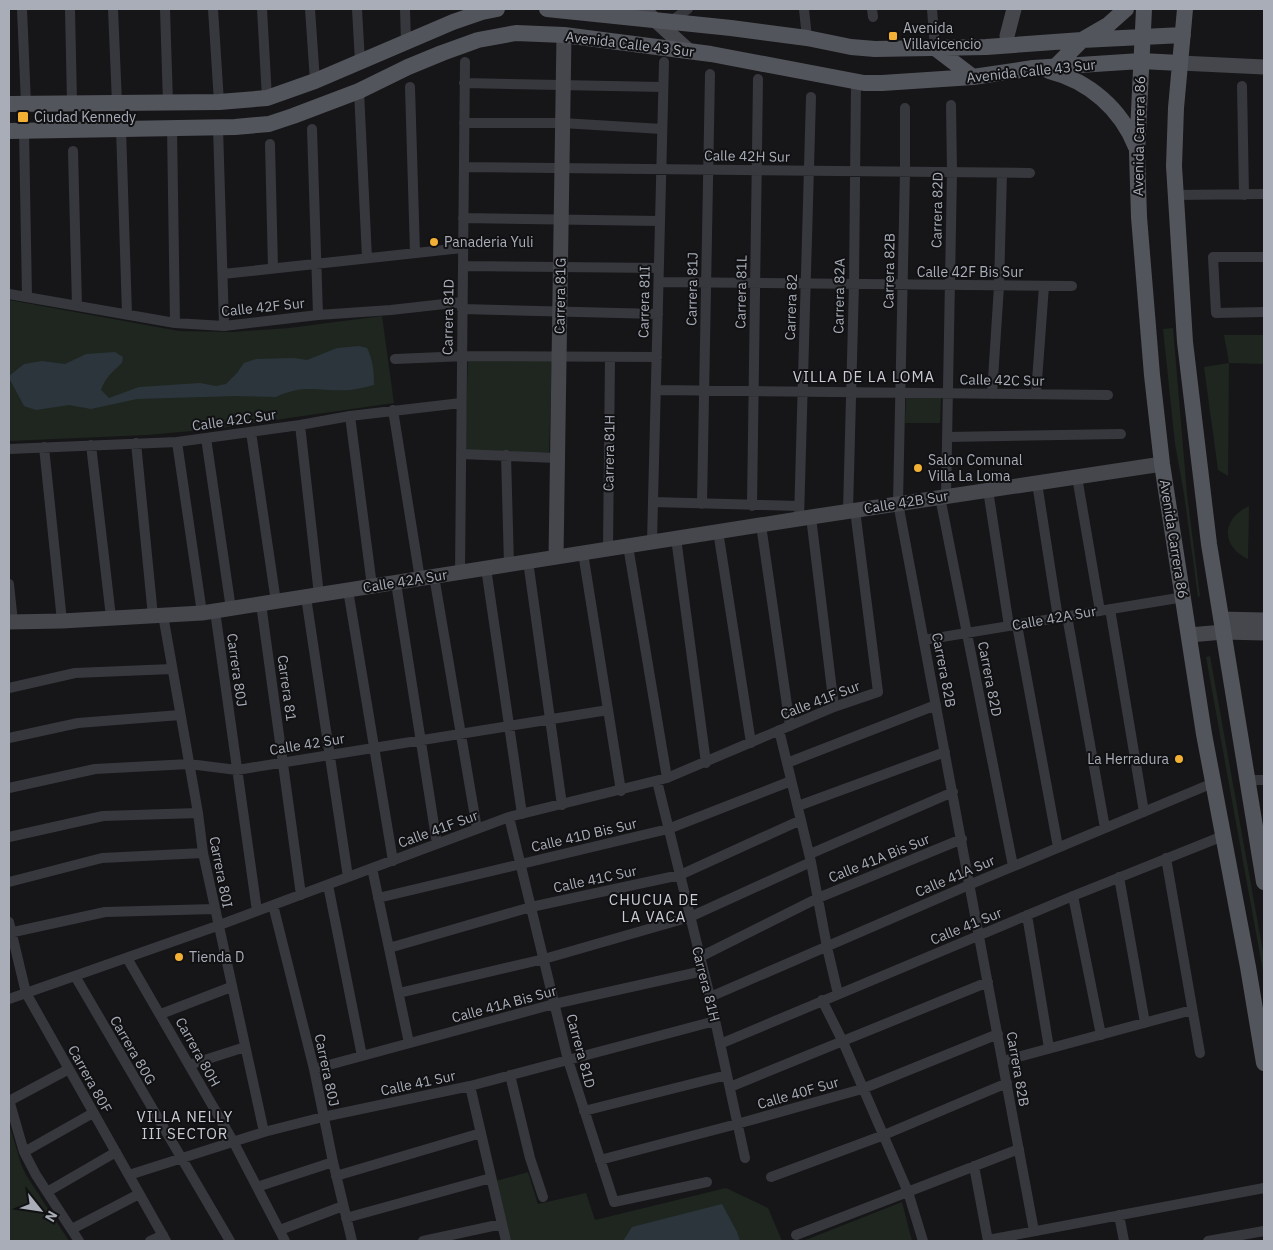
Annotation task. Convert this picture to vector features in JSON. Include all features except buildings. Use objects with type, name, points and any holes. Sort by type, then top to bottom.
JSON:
[{"type":"main road","points":[[9,104],[219,102],[267,98],[315,81],[453,22],[497,9]]},
{"type":"main road","name":"Avenida Calle 43 Sur","points":[[547,9],[644,15],[671,21],[807,38],[851,47],[875,49],[986,47],[1182,35]]},
{"type":"main road","points":[[1056,66],[1082,40],[1108,25],[1126,9]]},
{"type":"main road","name":"Avenida Carrera 86","points":[[1144,9],[1141,37],[1137,152],[1142,257],[1162,464],[1204,734],[1263,1044],[1264,1063]]},
{"type":"main road","points":[[1186,9],[1182,35],[1174,138],[1175,195],[1190,396],[1208,544],[1264,882]]},
{"type":"main road","points":[[622,42],[644,36],[647,26],[644,15]]},
{"type":"main road","name":"Avenida Calle 43 Sur","points":[[17,130],[218,127],[269,124],[312,110],[358,91],[408,66],[478,40],[516,33],[564,35],[688,51],[856,82],[882,83],[973,77],[1033,68],[1141,61],[1180,63]]},
{"type":"main road","points":[[935,48],[973,77]]},
{"type":"main road","points":[[1033,68],[1069,77],[1099,96],[1122,120],[1137,152]]},
{"type":"street","points":[[22,9],[26,104]]},
{"type":"street","points":[[70,9],[72,103]]},
{"type":"street","points":[[114,9],[117,103]]},
{"type":"street","points":[[165,9],[168,103]]},
{"type":"street","points":[[213,9],[219,102]]},
{"type":"street","points":[[262,9],[267,98]]},
{"type":"street","points":[[310,9],[315,81]]},
{"type":"street","points":[[357,9],[360,62]]},
{"type":"street","points":[[405,9],[406,42]]},
{"type":"street","points":[[671,21],[688,9]]},
{"type":"street","points":[[804,9],[807,38]]},
{"type":"street","points":[[932,9],[935,48]]},
{"type":"street","points":[[1007,36],[1014,9]]},
{"type":"street","points":[[644,15],[688,51]]},
{"type":"street","name":"Carrera 81G","points":[[556,557],[564,35]]},
{"type":"street","name":"Carrera 81D","points":[[460,572],[464,62]]},
{"type":"street","name":"Carrera 81I","points":[[652,542],[664,62]]},
{"type":"street","name":"Avenida Calle 43 Sur","points":[[1180,63],[1264,67]]},
{"type":"street","name":"Carrera 81J","points":[[702,504],[710,74]]},
{"type":"street","name":"Carrera 81L","points":[[752,506],[758,79]]},
{"type":"street","name":"Carrera 82A","points":[[856,82],[851,511],[878,692]]},
{"type":"street","points":[[464,84],[663,87]]},
{"type":"street","points":[[1242,86],[1244,194]]},
{"type":"street","points":[[410,87],[415,253]]},
{"type":"street","points":[[358,91],[367,258]]},
{"type":"street","name":"Carrera 82","points":[[811,97],[802,392],[803,514],[834,707]]},
{"type":"street","name":"Carrera 82D","points":[[951,105],[952,172],[948,393],[943,497],[967,633],[1013,866]]},
{"type":"street","name":"Carrera 82B","points":[[905,108],[898,503],[1034,1232]]},
{"type":"street","points":[[464,123],[562,123],[662,129]]},
{"type":"street","points":[[218,127],[224,326]]},
{"type":"street","points":[[121,128],[127,314]]},
{"type":"street","points":[[172,128],[175,322]]},
{"type":"street","points":[[312,129],[318,315]]},
{"type":"street","points":[[17,130],[27,297]]},
{"type":"street","points":[[270,144],[272,268]]},
{"type":"street","points":[[73,151],[77,306]]},
{"type":"street","name":"Calle 42H Sur","points":[[464,167],[1030,173]]},
{"type":"street","points":[[992,394],[999,286],[1002,173]]},
{"type":"street","points":[[1175,195],[1264,194]]},
{"type":"street","points":[[463,218],[660,221]]},
{"type":"street","points":[[223,274],[462,248]]},
{"type":"street","points":[[1264,257],[1213,257],[1216,313],[1264,312]]},
{"type":"street","points":[[462,266],[659,268]]},
{"type":"street","name":"Calle 42F Bis Sur","points":[[658,282],[1072,286]]},
{"type":"street","points":[[1036,394],[1044,286]]},
{"type":"street","name":"Calle 42F Sur","points":[[9,294],[175,322],[224,326],[318,315],[462,305],[559,311],[658,314]]},
{"type":"street","points":[[395,360],[462,356],[657,357]]},
{"type":"street","name":"Carrera 81H","points":[[608,549],[610,357]]},
{"type":"street","name":"Calle 42C Sur","points":[[656,390],[1108,395]]},
{"type":"street","name":"Calle 42C Sur","points":[[9,449],[177,442],[393,410],[461,403]]},
{"type":"street","points":[[393,410],[460,734],[477,829]]},
{"type":"street","points":[[350,416],[372,586]]},
{"type":"street","points":[[300,425],[312,596],[330,755],[348,877]]},
{"type":"street","name":"Carrera 81","points":[[251,432],[283,762],[301,895]]},
{"type":"street","points":[[947,437],[1121,434]]},
{"type":"street","points":[[206,438],[232,609]]},
{"type":"street","name":"Carrera 80J","points":[[177,442],[237,770],[257,911]]},
{"type":"street","name":"Carrera 80I","points":[[136,443],[158,616],[172,669],[214,909],[264,1132]]},
{"type":"street","points":[[91,445],[111,617]]},
{"type":"street","points":[[44,447],[62,621]]},
{"type":"street","points":[[461,454],[557,458]]},
{"type":"street","points":[[506,455],[509,565]]},
{"type":"street","name":"Calle 42B Sur","points":[[653,502],[752,506],[803,514],[851,511],[1162,464]]},
{"type":"street","points":[[1077,477],[1144,812]]},
{"type":"street","points":[[1037,483],[1062,617],[1106,828]]},
{"type":"street","points":[[988,490],[1058,847]]},
{"type":"street","name":"Calle 42A Sur","points":[[11,622],[158,616],[232,609],[761,524],[803,514]]},
{"type":"street","points":[[761,524],[790,726]]},
{"type":"street","points":[[718,531],[751,743]]},
{"type":"street","points":[[676,538],[706,763]]},
{"type":"street","points":[[628,546],[668,778]]},
{"type":"street","points":[[584,553],[621,790]]},
{"type":"street","points":[[528,562],[562,805]]},
{"type":"street","points":[[486,568],[522,814]]},
{"type":"street","points":[[396,583],[437,844]]},
{"type":"street","points":[[9,584],[11,622]]},
{"type":"street","points":[[348,590],[392,861]]},
{"type":"street","name":"Calle 42A Sur","points":[[924,640],[1184,596]]},
{"type":"street","points":[[1189,635],[1222,626],[1264,620]]},
{"type":"street","points":[[1222,626],[1264,633]]},
{"type":"street","points":[[9,688],[75,673],[172,669]]},
{"type":"street","name":"Calle 41F Sur","points":[[9,999],[218,926],[509,817],[657,782],[706,763],[834,707],[878,692]]},
{"type":"street","points":[[787,763],[936,705]]},
{"type":"street","name":"Calle 42 Sur","points":[[9,788],[95,769],[189,764],[237,770],[608,710]]},
{"type":"street","points":[[9,738],[78,722],[180,714]]},
{"type":"street","points":[[779,730],[811,858],[827,947],[838,994]]},
{"type":"street","points":[[798,806],[945,752]]},
{"type":"street","points":[[1247,780],[1264,780]]},
{"type":"street","name":"Calle 41D Bis Sur","points":[[378,898],[668,829],[791,781]]},
{"type":"street","name":"Carrera 81H","points":[[657,782],[710,997],[730,1087],[736,1124],[745,1158]]},
{"type":"street","name":"Calle 41A Sur","points":[[710,997],[970,884],[1213,783]]},
{"type":"street","points":[[398,993],[544,959],[690,917],[953,792]]},
{"type":"street","points":[[9,837],[103,816],[198,813]]},
{"type":"street","name":"Carrera 81D","points":[[509,817],[568,1060],[614,1202],[707,1182]]},
{"type":"street","name":"Calle 41C Sur","points":[[389,948],[532,907],[680,875],[801,820]]},
{"type":"street","name":"Calle 41 Sur","points":[[720,1044],[1118,877],[1223,836]]},
{"type":"street","name":"Calle 41A Bis Sur","points":[[700,957],[818,898],[962,839]]},
{"type":"street","points":[[9,882],[102,858],[203,853]]},
{"type":"street","points":[[1166,858],[1200,1053]]},
{"type":"street","points":[[372,868],[409,1043]]},
{"type":"street","points":[[1118,877],[1145,1023]]},
{"type":"street","points":[[328,885],[362,1056]]},
{"type":"street","points":[[1073,896],[1101,1035]]},
{"type":"street","name":"Carrera 80J","points":[[273,905],[314,1069],[336,1176],[352,1241]]},
{"type":"street","points":[[10,929],[105,912],[214,909]]},
{"type":"street","points":[[1027,915],[1049,1048]]},
{"type":"street","name":"Carrera 80F","points":[[10,929],[26,993],[164,1238]]},
{"type":"street","name":"Carrera 80H","points":[[127,958],[233,1141],[285,1241]]},
{"type":"street","name":"Calle 41A Bis Sur","points":[[314,1069],[554,1004],[703,971]]},
{"type":"street","name":"Carrera 80G","points":[[74,976],[230,1241]]},
{"type":"street","points":[[730,1087],[988,982]]},
{"type":"street","points":[[161,1014],[231,987]]},
{"type":"street","points":[[822,1000],[843,1042],[908,1192],[923,1241]]},
{"type":"street","points":[[1003,1061],[1192,1010]]},
{"type":"street","name":"Calle 41 Sur","points":[[129,1175],[264,1132],[323,1117],[470,1086],[715,1021]]},
{"type":"street","name":"Calle 40F Sur","points":[[600,1160],[862,1089],[998,1034]]},
{"type":"street","points":[[189,1065],[244,1047]]},
{"type":"street","points":[[69,1069],[9,1101],[24,1152],[79,1241]]},
{"type":"street","points":[[510,1075],[530,1158],[543,1197]]},
{"type":"street","points":[[584,1111],[727,1075]]},
{"type":"street","points":[[771,1177],[884,1135],[1007,1084]]},
{"type":"street","points":[[470,1086],[506,1241]]},
{"type":"street","points":[[24,1152],[93,1112]]},
{"type":"street","points":[[336,1176],[481,1133]]},
{"type":"street","points":[[796,1235],[1019,1149]]},
{"type":"street","points":[[47,1192],[116,1152]]},
{"type":"street","points":[[257,1187],[333,1162]]},
{"type":"street","points":[[974,1166],[988,1241],[1264,1188]]},
{"type":"street","points":[[346,1218],[491,1178]]},
{"type":"street","points":[[72,1229],[139,1194]]},
{"type":"street","points":[[280,1230],[343,1206]]},
{"type":"street","points":[[1119,1215],[1124,1241]]},
{"type":"street","points":[[423,1241],[502,1224]]},
{"type":"street","points":[[1208,1241],[1264,1231]]},
{"type":"street","points":[[150,1241],[164,1238]]},
{"type":"shaded area","points":[[9,300],[179,331],[233,332],[289,328],[382,316],[394,403],[213,429],[147,435],[9,441]]},
{"type":"shaded area","points":[[1173,328],[1187,494],[1200,596],[1198,597],[1175,444],[1163,329]]},
{"type":"shaded area","points":[[1224,335],[1264,335],[1264,364],[1229,363]]},
{"type":"shaded area","points":[[359,346],[367,348],[369,353],[373,366],[374,385],[350,390],[296,390],[276,397],[236,396],[137,399],[91,409],[69,405],[36,410],[24,406],[9,378],[24,364],[42,361],[65,364],[86,354],[115,352],[123,357],[122,363],[107,378],[101,390],[109,398],[139,387],[200,383],[216,386],[226,384],[244,363],[256,359],[294,358],[307,360],[337,348]]},
{"type":"shaded area","points":[[468,359],[552,361],[549,453],[465,451]]},
{"type":"shaded area","points":[[1229,363],[1228,476],[1218,470],[1204,367]]},
{"type":"shaded area","points":[[906,398],[941,398],[940,423],[905,423]]},
{"type":"shaded area","points":[[1249,506],[1248,559],[1233,547],[1229,540],[1228,532],[1229,525],[1234,518],[1240,511]]},
{"type":"shaded area","points":[[1210,656],[1264,957],[1264,977],[1206,657]]},
{"type":"shaded area","points":[[9,1123],[26,1175],[69,1241],[9,1241]]},
{"type":"shaded area","points":[[528,1172],[538,1204],[586,1193],[595,1220],[726,1188],[768,1208],[782,1241],[510,1241],[496,1181]]},
{"type":"shaded area","points":[[902,1202],[912,1241],[803,1241]]},
{"type":"shaded area","points":[[722,1204],[740,1241],[623,1241],[632,1227]]},
{"type":"place","name":"Avenida Villavicencio","points":[[893,36]]},
{"type":"place","name":"Ciudad Kennedy","points":[[23,117]]},
{"type":"place","name":"Panaderia Yuli","points":[[434,242]]},
{"type":"place","name":"Salon Comunal Villa La Loma","points":[[918,468]]},
{"type":"place","name":"La Herradura","points":[[1179,759]]},
{"type":"place","name":"Tienda D","points":[[179,957]]},
{"type":"district","name":"VILLA DE LA LOMA","points":[[864,376]]},
{"type":"district","name":"CHUCUA DE LA VACA","points":[[654,908]]},
{"type":"district","name":"VILLA NELLY III SECTOR","points":[[185,1124]]}]
